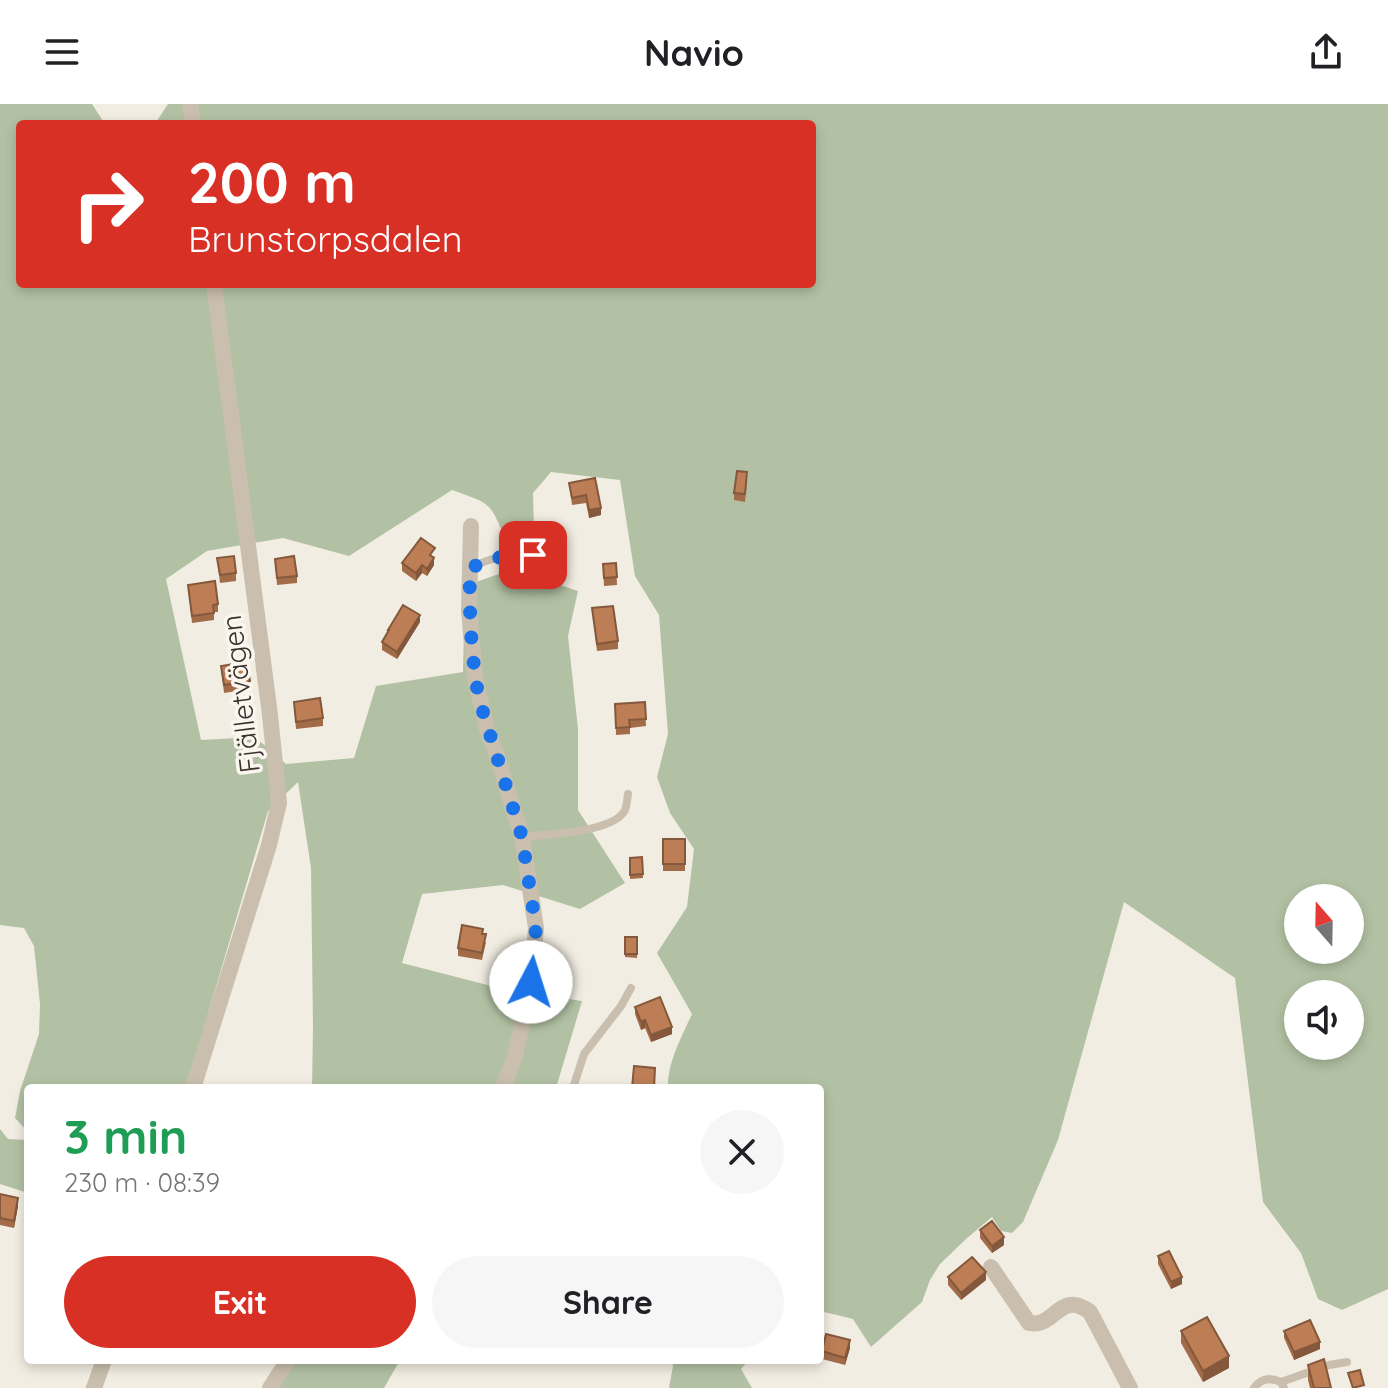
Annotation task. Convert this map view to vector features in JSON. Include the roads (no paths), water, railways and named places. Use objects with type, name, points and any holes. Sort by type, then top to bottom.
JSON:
[{"type":"street","name":"Fjälletvägen","points":[[194,1084],[269,845],[279,803],[215,288]]},
{"type":"street","points":[[471,526],[469,610],[475,678],[522,837],[536,928],[525,1012],[515,1056],[504,1084]]},
{"type":"street","points":[[991,1267],[1029,1323],[1043,1322],[1071,1304],[1090,1312],[1130,1388]]},
{"type":"street","points":[[94,1388],[103,1364]]},
{"type":"street","points":[[270,1388],[285,1364]]},
{"type":"lane","points":[[470,568],[494,558],[533,555],[563,562]]},
{"type":"lane","points":[[522,837],[602,826],[615,821],[625,811],[628,794]]},
{"type":"lane","points":[[574,1084],[584,1054],[631,988]]},
{"type":"lane","points":[[1254,1388],[1270,1378],[1283,1385],[1329,1365],[1347,1362]]}]
